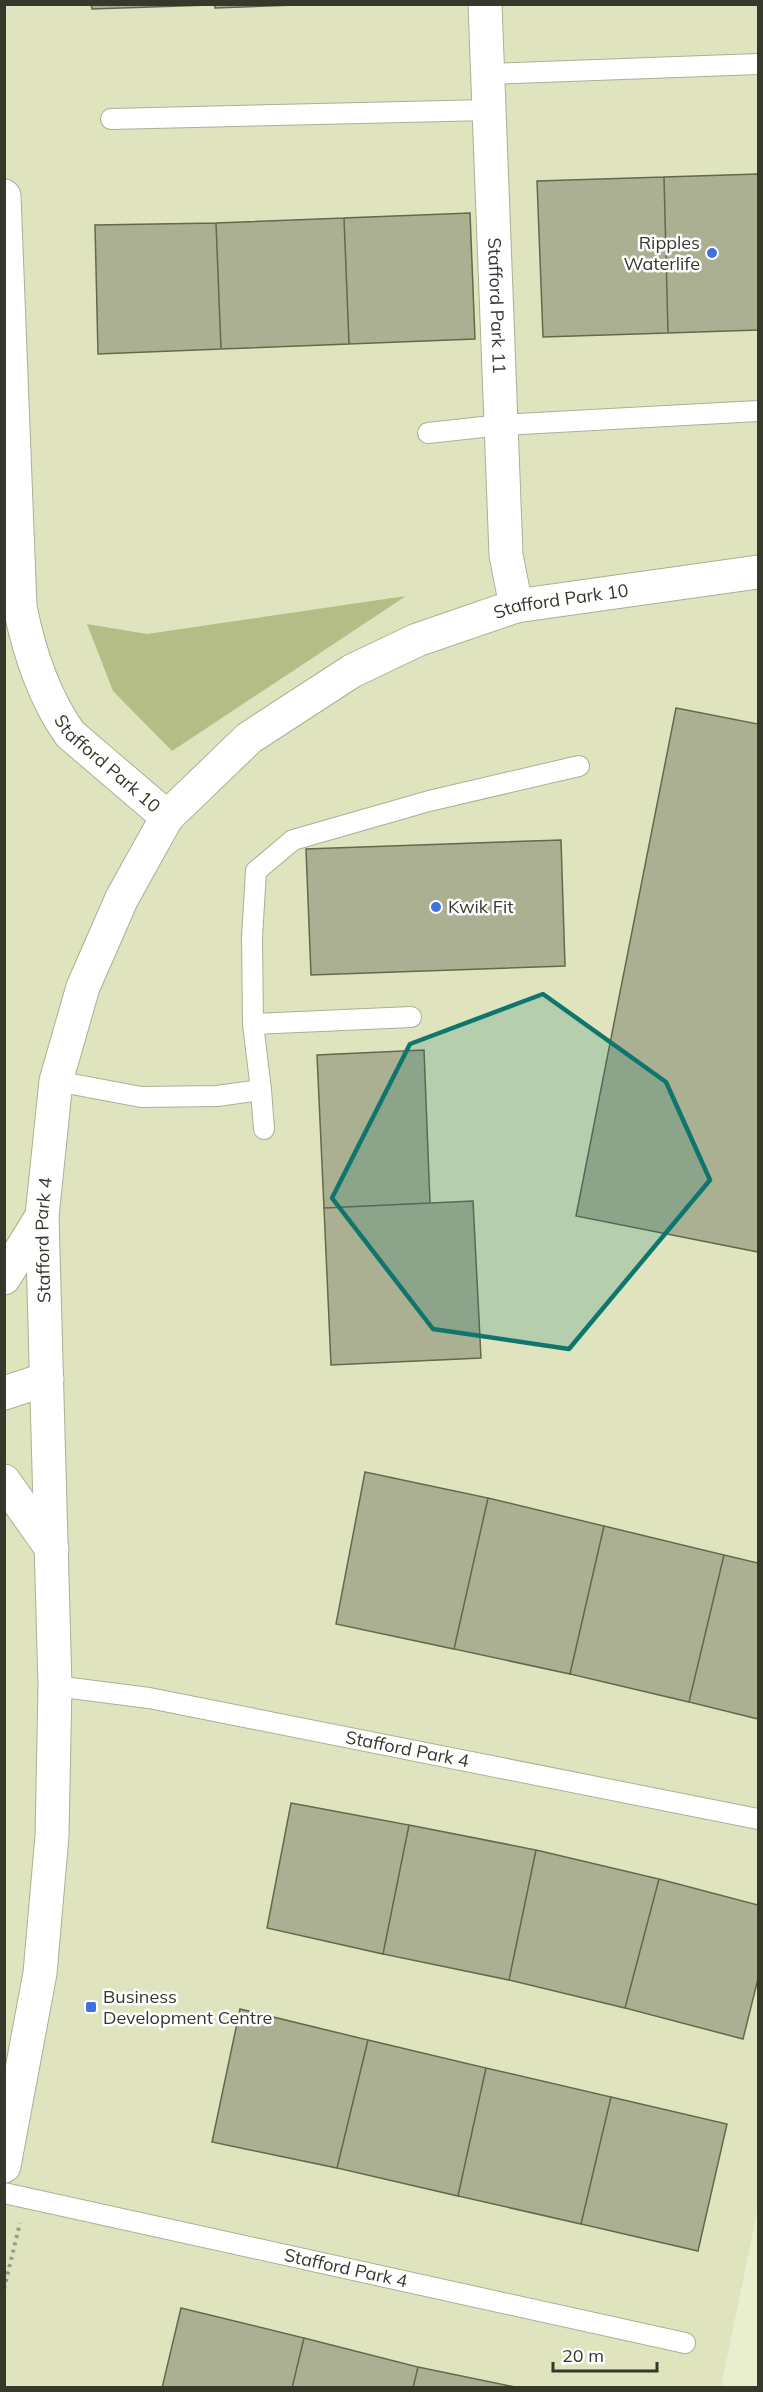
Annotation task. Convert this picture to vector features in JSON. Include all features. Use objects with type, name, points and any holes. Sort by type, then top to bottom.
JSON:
[{"type":"street","name":"Stafford Park 11","points":[[485,4],[506,555],[516,606]]},
{"type":"street","name":"Stafford Park 10","points":[[4,196],[20,607],[26,639],[42,684],[60,720],[70,734],[167,817],[249,738],[352,670],[417,640],[516,606],[757,580]]},
{"type":"street","name":"Stafford Park 4","points":[[4,2166],[40,1972],[52,1836],[55,1686],[42,1216],[56,1081],[83,987],[122,898],[167,817]]},
{"type":"street","points":[[4,1278],[42,1216]]},
{"type":"street","points":[[4,1367],[47,1379]]},
{"type":"street","points":[[4,1393],[47,1379]]},
{"type":"street","points":[[4,1481],[52,1549]]},
{"type":"lane","points":[[489,74],[759,64]]},
{"type":"lane","points":[[111,119],[489,110]]},
{"type":"lane","points":[[428,433],[501,425],[759,411]]},
{"type":"lane","points":[[264,1129],[253,1024],[252,937],[256,871],[293,840],[429,801],[579,766]]},
{"type":"lane","points":[[253,1024],[411,1017]]},
{"type":"lane","points":[[56,1081],[141,1097],[217,1096],[261,1090]]},
{"type":"lane","name":"Stafford Park 4","points":[[55,1686],[149,1698],[759,1819]]},
{"type":"lane","name":"Stafford Park 4","points":[[4,2193],[685,2343]]},
{"type":"path","points":[[4,2289],[26,2198]]},
{"type":"highlighted area","points":[[543,994],[666,1082],[710,1180],[569,1349],[433,1329],[332,1198],[410,1044]]},
{"type":"shaded area","points":[[5,5],[758,5],[758,2208],[721,2387],[5,2388]]},
{"type":"shaded area","points":[[406,596],[172,751],[113,691],[87,624],[147,634]]},
{"type":"building","points":[[91,4],[210,4],[210,5],[92,9]]},
{"type":"building","points":[[215,4],[323,4],[215,8]]},
{"type":"building","name":"Ripples Waterlife","points":[[758,174],[758,330],[668,333],[664,177]]},
{"type":"building","points":[[664,177],[668,333],[543,337],[537,181]]},
{"type":"building","points":[[470,213],[475,339],[349,344],[344,218]]},
{"type":"building","points":[[344,218],[349,344],[221,349],[216,223]]},
{"type":"building","points":[[216,223],[221,349],[98,354],[95,225]]},
{"type":"building","points":[[676,708],[758,724],[758,1252],[576,1216]]},
{"type":"building","name":"Kwik Fit","points":[[561,840],[565,966],[311,975],[306,849]]},
{"type":"building","points":[[424,1050],[430,1203],[324,1208],[317,1055]]},
{"type":"building","points":[[473,1201],[481,1358],[331,1365],[324,1208]]},
{"type":"building","points":[[365,1472],[488,1498],[454,1649],[336,1624]]},
{"type":"building","points":[[488,1498],[604,1526],[570,1674],[454,1649]]},
{"type":"building","points":[[604,1526],[724,1555],[689,1702],[570,1674]]},
{"type":"building","points":[[724,1555],[758,1563],[758,1719],[689,1702]]},
{"type":"building","points":[[291,1803],[409,1825],[383,1954],[267,1928]]},
{"type":"building","points":[[409,1825],[536,1850],[509,1980],[383,1954]]},
{"type":"building","points":[[536,1850],[659,1879],[625,2008],[509,1980]]},
{"type":"building","points":[[659,1879],[758,1905],[758,1979],[743,2039],[625,2008]]},
{"type":"building","points":[[240,2009],[368,2040],[337,2168],[212,2142]]},
{"type":"building","points":[[368,2040],[486,2068],[458,2196],[337,2168]]},
{"type":"building","points":[[486,2068],[611,2097],[581,2224],[458,2196]]},
{"type":"building","points":[[611,2097],[727,2124],[698,2251],[581,2224]]},
{"type":"building","points":[[181,2308],[304,2338],[292,2388],[162,2388]]},
{"type":"building","points":[[304,2338],[418,2367],[413,2388],[292,2388]]},
{"type":"building","points":[[418,2367],[520,2388],[413,2388]]},
{"type":"place","name":"Ripples Waterlife","points":[[712,253]]},
{"type":"place","name":"Kwik Fit","points":[[436,907]]},
{"type":"place","name":"Business Development Centre","points":[[91,2007]]}]
